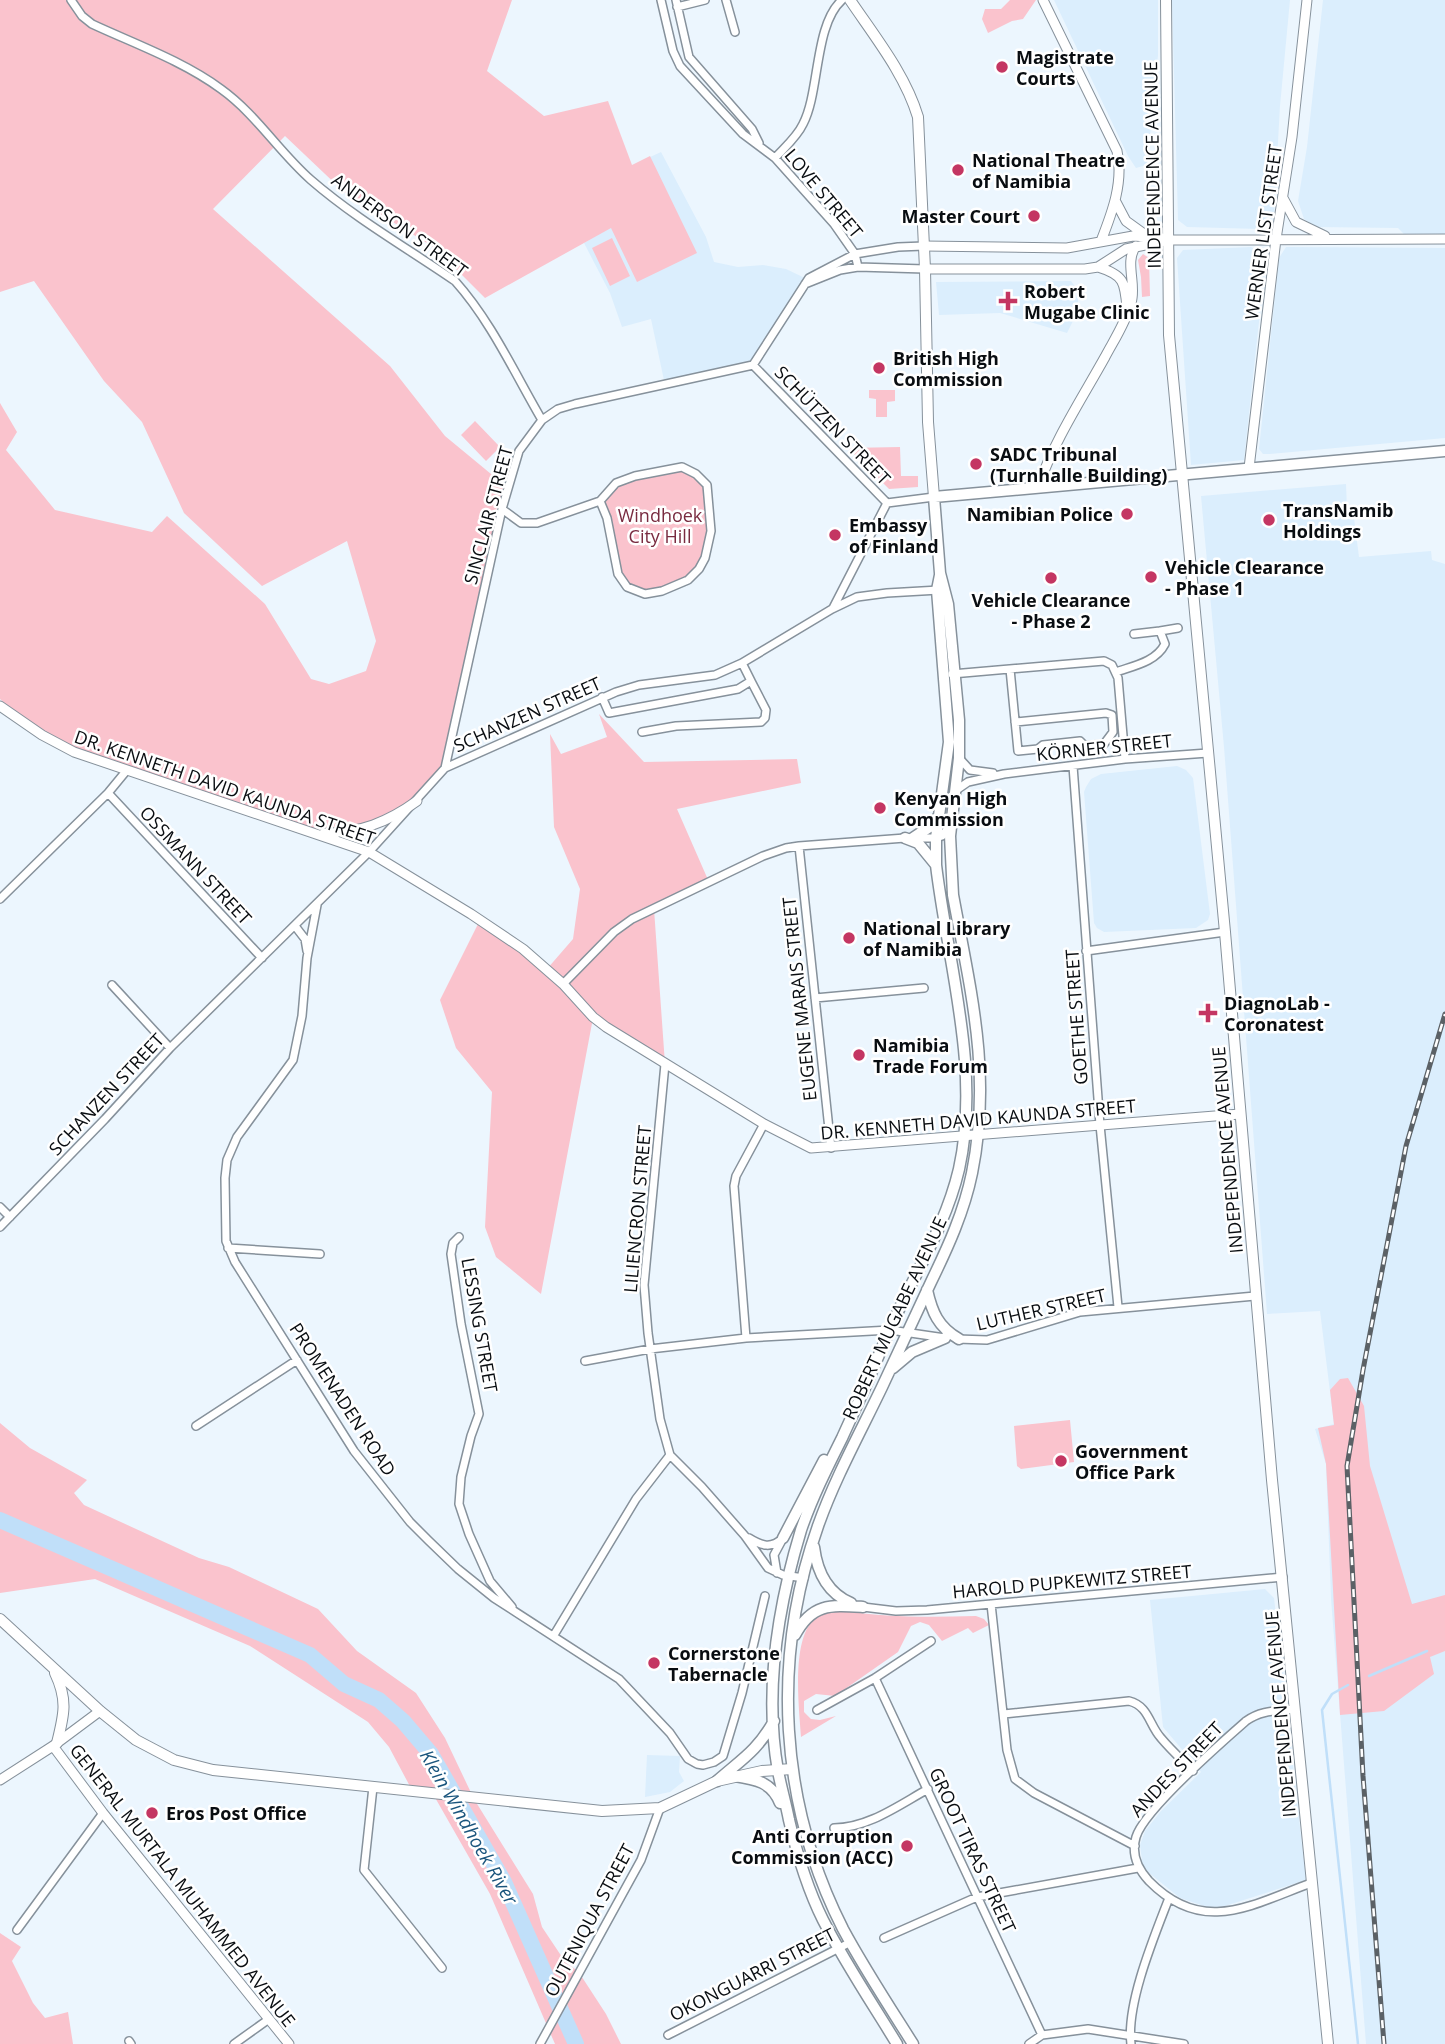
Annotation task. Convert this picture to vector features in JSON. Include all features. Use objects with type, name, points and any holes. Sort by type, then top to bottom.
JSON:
[{"type":"main road","name":"ROBERT MUGABE AVENUE","points":[[850,0],[901,78],[918,117],[928,422],[941,590],[950,674],[959,720],[959,758],[951,821],[953,895],[981,1056],[979,1135],[972,1176],[955,1231],[834,1489],[813,1542],[791,1645],[786,1702],[792,1769],[813,1857],[851,1942],[913,2044]]},
{"type":"main road","name":"INDEPENDENCE AVENUE","points":[[1166,0],[1169,335],[1225,932],[1255,1296],[1328,2044]]},
{"type":"main road","points":[[934,497],[1445,451]]},
{"type":"main road","name":"ROBERT MUGABE AVENUE","points":[[897,2044],[838,1948],[808,1886],[778,1770],[774,1721],[775,1659],[802,1528],[890,1330],[933,1243],[949,1204],[959,1166],[964,1137],[964,1044],[936,865],[936,838],[949,751],[950,674]]},
{"type":"main road","points":[[936,865],[918,843],[909,838],[935,822],[940,809]]},
{"type":"main road","points":[[927,1290],[932,1311],[940,1324],[959,1339]]},
{"type":"main road","points":[[889,1372],[912,1352],[945,1338]]},
{"type":"main road","points":[[783,1538],[853,1399],[865,1390]]},
{"type":"main road","points":[[813,1542],[816,1562],[825,1581],[841,1599],[863,1607]]},
{"type":"main road","points":[[791,1645],[804,1620],[814,1611],[825,1607],[863,1607]]},
{"type":"main road","points":[[0,1619],[120,1728],[151,1749],[195,1766],[602,1811],[660,1808],[717,1780],[750,1755],[774,1721]]},
{"type":"main road","points":[[51,1666],[63,1690],[64,1701],[55,1744]]},
{"type":"main road","points":[[717,1780],[792,1769]]},
{"type":"main road","points":[[735,1776],[754,1779],[776,1792],[793,1834]]},
{"type":"street","name":"ANDERSON STREET","points":[[71,0],[82,16],[92,23],[169,60],[221,89],[299,168],[355,216],[455,281],[484,320],[542,420]]},
{"type":"street","name":"LOVE STREET","points":[[661,0],[673,51],[680,66],[743,134],[775,158],[834,224],[855,254],[858,267]]},
{"type":"street","points":[[676,4],[705,0]]},
{"type":"street","points":[[726,0],[735,32]]},
{"type":"street","points":[[775,158],[802,126],[828,23],[842,0]]},
{"type":"street","points":[[1043,0],[1116,145],[1119,158],[1116,202],[1101,241]]},
{"type":"street","name":"WERNER LIST STREET","points":[[1249,468],[1307,0]]},
{"type":"street","name":"LOVE STREET","points":[[676,4],[689,57],[752,129],[759,144]]},
{"type":"street","points":[[1283,196],[1296,222],[1329,238]]},
{"type":"street","points":[[1116,202],[1131,227],[1149,236],[1169,240]]},
{"type":"street","points":[[753,365],[807,279],[855,254],[924,246],[1067,248],[1149,236]]},
{"type":"street","points":[[1098,267],[1126,248],[1169,240],[1445,239]]},
{"type":"street","points":[[1038,487],[1053,449],[1132,302],[1133,275],[1130,257],[1136,246]]},
{"type":"street","points":[[1016,268],[1010,258],[1013,250],[1018,247]]},
{"type":"street","points":[[806,284],[840,270],[858,267],[1067,270],[1098,267],[1119,275],[1127,313]]},
{"type":"street","name":"SINCLAIR STREET","points":[[445,768],[502,509],[519,451],[542,420],[558,409],[575,404],[753,365]]},
{"type":"street","name":"SCHÜTZEN STREET","points":[[753,365],[887,503],[934,497]]},
{"type":"street","points":[[502,509],[521,523],[537,523],[600,501],[616,482],[681,467],[696,474],[707,485],[711,531],[705,558],[699,569],[688,580],[662,590],[645,594],[627,587],[618,574],[607,517],[600,501]]},
{"type":"street","points":[[832,610],[887,503]]},
{"type":"street","name":"SCHANZEN STREET","points":[[0,1227],[170,1048],[369,852],[445,768],[601,698],[639,685],[715,675],[742,663],[857,597],[941,590]]},
{"type":"street","points":[[1134,634],[1178,628]]},
{"type":"street","points":[[1114,668],[1148,660],[1161,651],[1165,644],[1160,631]]},
{"type":"street","points":[[950,674],[1104,661],[1114,668],[1125,760]]},
{"type":"street","points":[[642,732],[676,726],[764,721],[766,710],[742,663]]},
{"type":"street","points":[[1010,669],[1017,748],[1021,752],[1080,741],[1085,746],[1104,744],[1113,732],[1112,715],[1106,712],[1016,722]]},
{"type":"street","points":[[601,698],[609,713],[738,689],[751,681]]},
{"type":"street","name":"DR. KENNETH DAVID KAUNDA STREET","points":[[0,706],[58,744],[213,801],[315,832],[369,852],[475,916],[523,949],[563,984],[593,1017],[764,1124],[811,1148],[1240,1114]]},
{"type":"street","name":"KÖRNER STREET","points":[[954,792],[968,782],[1004,774],[1208,753]]},
{"type":"street","name":"KÖRNER STREET","points":[[959,758],[970,769],[1004,774]]},
{"type":"street","name":"GOETHE STREET","points":[[1073,766],[1100,1125],[1118,1307]]},
{"type":"street","points":[[0,899],[127,770]]},
{"type":"street","name":"OSSMANN STREET","points":[[107,793],[262,958]]},
{"type":"street","points":[[315,832],[345,833],[368,828],[398,815],[417,801]]},
{"type":"street","points":[[563,984],[614,932],[632,919],[763,856],[799,846],[936,838],[947,832],[951,821]]},
{"type":"street","name":"EUGENE MARAIS STREET","points":[[799,846],[831,1148]]},
{"type":"street","name":"PROMENADEN ROAD","points":[[317,905],[307,958],[302,1016],[293,1060],[237,1137],[227,1160],[225,1197],[228,1248],[354,1451],[410,1522],[458,1569],[494,1598],[619,1679],[670,1733],[688,1759],[696,1764],[714,1762],[723,1755],[765,1597]]},
{"type":"street","name":"PROMENADEN ROAD","points":[[295,926],[305,939],[307,958]]},
{"type":"street","points":[[1086,951],[1225,932]]},
{"type":"street","points":[[112,985],[170,1048]]},
{"type":"street","points":[[815,998],[924,988]]},
{"type":"street","name":"LILIENCRON STREET","points":[[665,1064],[644,1262],[645,1303],[660,1419],[670,1455],[745,1536],[768,1568],[777,1574]]},
{"type":"street","points":[[746,1338],[734,1186],[736,1176],[764,1124]]},
{"type":"street","points":[[0,1207],[10,1217]]},
{"type":"street","name":"LESSING STREET","points":[[459,1237],[453,1243],[452,1254],[461,1324],[479,1414],[461,1477],[459,1504],[490,1581],[517,1613]]},
{"type":"street","points":[[228,1248],[320,1254]]},
{"type":"street","name":"LUTHER STREET","points":[[584,1361],[650,1349],[746,1338],[890,1330],[945,1338],[987,1340],[1080,1312],[1255,1296]]},
{"type":"street","points":[[196,1426],[297,1360]]},
{"type":"street","points":[[554,1636],[636,1499],[670,1455]]},
{"type":"street","points":[[745,1536],[770,1546],[783,1538]]},
{"type":"street","points":[[783,1538],[774,1555],[777,1574],[804,1578]]},
{"type":"street","name":"HAROLD PUPKEWITZ STREET","points":[[863,1607],[906,1610],[991,1604],[1283,1577]]},
{"type":"street","points":[[991,1604],[1007,1750],[1015,1779],[1034,1793],[1135,1846]]},
{"type":"street","points":[[817,1710],[875,1678],[931,1641]]},
{"type":"street","name":"GROOT TIRAS STREET","points":[[875,1678],[1042,2035]]},
{"type":"street","points":[[1004,1714],[1129,1701],[1137,1703],[1144,1709],[1158,1736],[1193,1771]]},
{"type":"street","name":"ANDES STREET","points":[[1138,1868],[1135,1846],[1142,1825],[1193,1771],[1255,1714],[1294,1710]]},
{"type":"street","points":[[0,1780],[100,1711]]},
{"type":"street","name":"GENERAL MURTALA MUHAMMED AVENUE","points":[[55,1744],[103,1813],[289,2044]]},
{"type":"street","points":[[373,1787],[364,1870],[442,1968]]},
{"type":"street","points":[[834,1828],[866,1822],[928,1789]]},
{"type":"street","name":"OUTENIQUA STREET","points":[[540,2044],[641,1860],[660,1808]]},
{"type":"street","points":[[17,1930],[103,1813]]},
{"type":"street","points":[[884,1938],[977,1897],[1138,1868],[1169,1898],[1191,1909],[1212,1914],[1311,1883]]},
{"type":"street","points":[[1130,2040],[1131,2016],[1140,1983],[1169,1898]]},
{"type":"street","name":"OKONGUARRI STREET","points":[[668,2035],[851,1942]]},
{"type":"street","points":[[234,2044],[269,2019]]},
{"type":"street","points":[[1029,2044],[1042,2035],[1088,2029],[1130,2040],[1184,2044]]},
{"type":"shaded area","points":[[1054,0],[1158,0],[1158,55],[1147,165],[1136,168],[1128,156]]},
{"type":"shaded area","points":[[1172,0],[1290,0],[1274,214],[1269,224],[1260,229],[1187,227],[1178,220]]},
{"type":"shaded area","points":[[1323,0],[1445,0],[1445,235],[1405,235],[1398,228],[1316,227],[1304,219],[1298,201],[1307,147]]},
{"type":"shaded area","points":[[661,152],[706,237],[714,262],[738,267],[763,265],[786,269],[807,279],[753,365],[665,385],[651,319],[622,327],[610,293],[584,243],[611,227],[633,165]]},
{"type":"shaded area","points":[[1251,247],[1266,257],[1244,460],[1191,465],[1177,258],[1183,250]]},
{"type":"shaded area","points":[[1286,247],[1445,248],[1445,438],[1263,454],[1259,449],[1279,258]]},
{"type":"shaded area","name":"Robert Mugabe Clinic","points":[[1071,281],[1078,291],[1078,311],[1067,333],[1000,313],[939,315],[936,282]]},
{"type":"shaded area","points":[[1346,484],[1347,509],[1353,510],[1359,557],[1431,551],[1432,560],[1445,564],[1445,2044],[1366,2044],[1331,1599],[1326,1464],[1315,1429],[1334,1424],[1320,1311],[1267,1314],[1224,747],[1201,496]]},
{"type":"shaded area","points":[[1177,766],[1186,770],[1193,778],[1210,914],[1208,920],[1196,928],[1104,932],[1094,923],[1084,792],[1086,787],[1091,779],[1101,774]]},
{"type":"shaded area","points":[[1265,1589],[1274,1598],[1306,1880],[1225,1906],[1210,1908],[1180,1898],[1143,1868],[1140,1845],[1145,1831],[1161,1811],[1201,1772],[1163,1727],[1150,1600]]},
{"type":"shaded area","points":[[647,1755],[680,1756],[679,1772],[684,1781],[670,1792],[645,1797]]},
{"type":"green space","points":[[0,0],[512,0],[487,71],[544,116],[608,101],[632,165],[650,156],[697,253],[637,282],[611,228],[485,298],[435,248],[344,192],[285,136],[213,209],[390,366],[445,436],[508,488],[445,768],[417,801],[368,829],[315,832],[74,752],[42,735],[0,699],[0,403],[17,432],[6,450],[55,510],[152,532],[167,516],[265,604],[311,679],[329,684],[366,671],[376,641],[347,541],[262,586],[184,513],[142,422],[104,381],[34,281],[0,292]]},
{"type":"green space","points":[[1010,0],[1036,0],[1023,19],[1012,21],[988,33],[982,19],[985,9],[1001,9]]},
{"type":"green space","points":[[612,238],[630,276],[610,286],[592,248]]},
{"type":"green space","points":[[1143,254],[1149,258],[1150,296],[1142,297],[1138,260]]},
{"type":"green space","points":[[869,390],[895,390],[895,401],[887,402],[887,417],[876,417],[876,399],[869,398]]},
{"type":"green space","points":[[475,421],[500,447],[486,461],[461,435]]},
{"type":"green space","points":[[900,447],[901,476],[918,476],[918,487],[889,489],[848,448]]},
{"type":"green space","name":"Windhoek City Hill","points":[[682,467],[707,485],[711,531],[705,558],[688,580],[645,594],[621,582],[600,501],[616,483]]},
{"type":"green space","points":[[599,714],[644,762],[797,759],[801,783],[677,809],[709,882],[654,909],[665,1064],[593,1018],[541,1294],[496,1257],[485,1227],[492,1092],[456,1048],[440,1000],[480,920],[547,969],[573,939],[580,889],[554,827],[550,734],[561,754],[607,737]]},
{"type":"green space","points":[[1348,1378],[1364,1406],[1370,1466],[1412,1604],[1445,1595],[1445,1651],[1430,1657],[1434,1674],[1384,1711],[1340,1715],[1326,1464],[1318,1428],[1334,1425],[1330,1390],[1340,1379]]},
{"type":"green space","points":[[1070,1420],[1074,1462],[1021,1469],[1017,1466],[1014,1426]]},
{"type":"green space","points":[[0,1423],[30,1448],[87,1480],[74,1493],[84,1505],[199,1558],[229,1567],[318,1609],[357,1651],[416,1693],[445,1738],[474,1799],[533,1894],[542,1927],[566,1963],[578,1971],[606,2014],[621,2044],[555,2044],[490,1894],[433,1794],[413,1792],[389,1747],[368,1722],[250,1646],[95,1579],[0,1593]]},
{"type":"green space","points":[[845,1611],[894,1616],[976,1616],[989,1625],[973,1633],[968,1628],[942,1641],[929,1625],[920,1622],[911,1626],[898,1652],[835,1696],[816,1694],[804,1701],[804,1712],[811,1719],[836,1716],[801,1737],[798,1675],[802,1643],[807,1629],[817,1616]]},
{"type":"green space","points":[[0,1933],[21,1947],[12,1961],[33,2003],[45,2018],[68,2012],[73,2044],[0,2044]]},
{"type":"waterway","name":"Klein Windhoek River","points":[[0,1520],[310,1655],[344,1684],[379,1700],[403,1721],[431,1754],[504,1882],[576,2044]]},
{"type":"waterway","points":[[1369,1676],[1427,1651]]},
{"type":"waterway","points":[[1348,1685],[1332,1694],[1322,1710],[1358,2044]]},
{"type":"railway","points":[[1384,2044],[1363,1776],[1347,1466],[1406,1146],[1445,1014]]},
{"type":"place","name":"Magistrate Courts","points":[[1002,67]]},
{"type":"place","name":"National Theatre of Namibia","points":[[958,170]]},
{"type":"place","name":"Master Court","points":[[1034,216]]},
{"type":"place","name":"Robert Mugabe Clinic","points":[[1008,301]]},
{"type":"place","name":"British High Commission","points":[[879,368]]},
{"type":"place","name":"SADC Tribunal (Turnhalle Building)","points":[[976,464]]},
{"type":"place","name":"Namibian Police","points":[[1127,514]]},
{"type":"place","name":"TransNamib Holdings","points":[[1269,520]]},
{"type":"place","name":"Embassy of Finland","points":[[835,535]]},
{"type":"place","name":"Vehicle Clearance - Phase 1","points":[[1151,577]]},
{"type":"place","name":"Vehicle Clearance - Phase 2","points":[[1051,578]]},
{"type":"place","name":"Kenyan High Commission","points":[[880,808]]},
{"type":"place","name":"National Library of Namibia","points":[[849,938]]},
{"type":"place","name":"DiagnoLab - Coronatest","points":[[1208,1013]]},
{"type":"place","name":"Namibia Trade Forum","points":[[859,1055]]},
{"type":"place","name":"Government Office Park","points":[[1061,1461]]},
{"type":"place","name":"Cornerstone Tabernacle","points":[[654,1663]]},
{"type":"place","name":"Eros Post Office","points":[[152,1813]]},
{"type":"place","name":"Anti Corruption Commission (ACC)","points":[[907,1846]]}]
